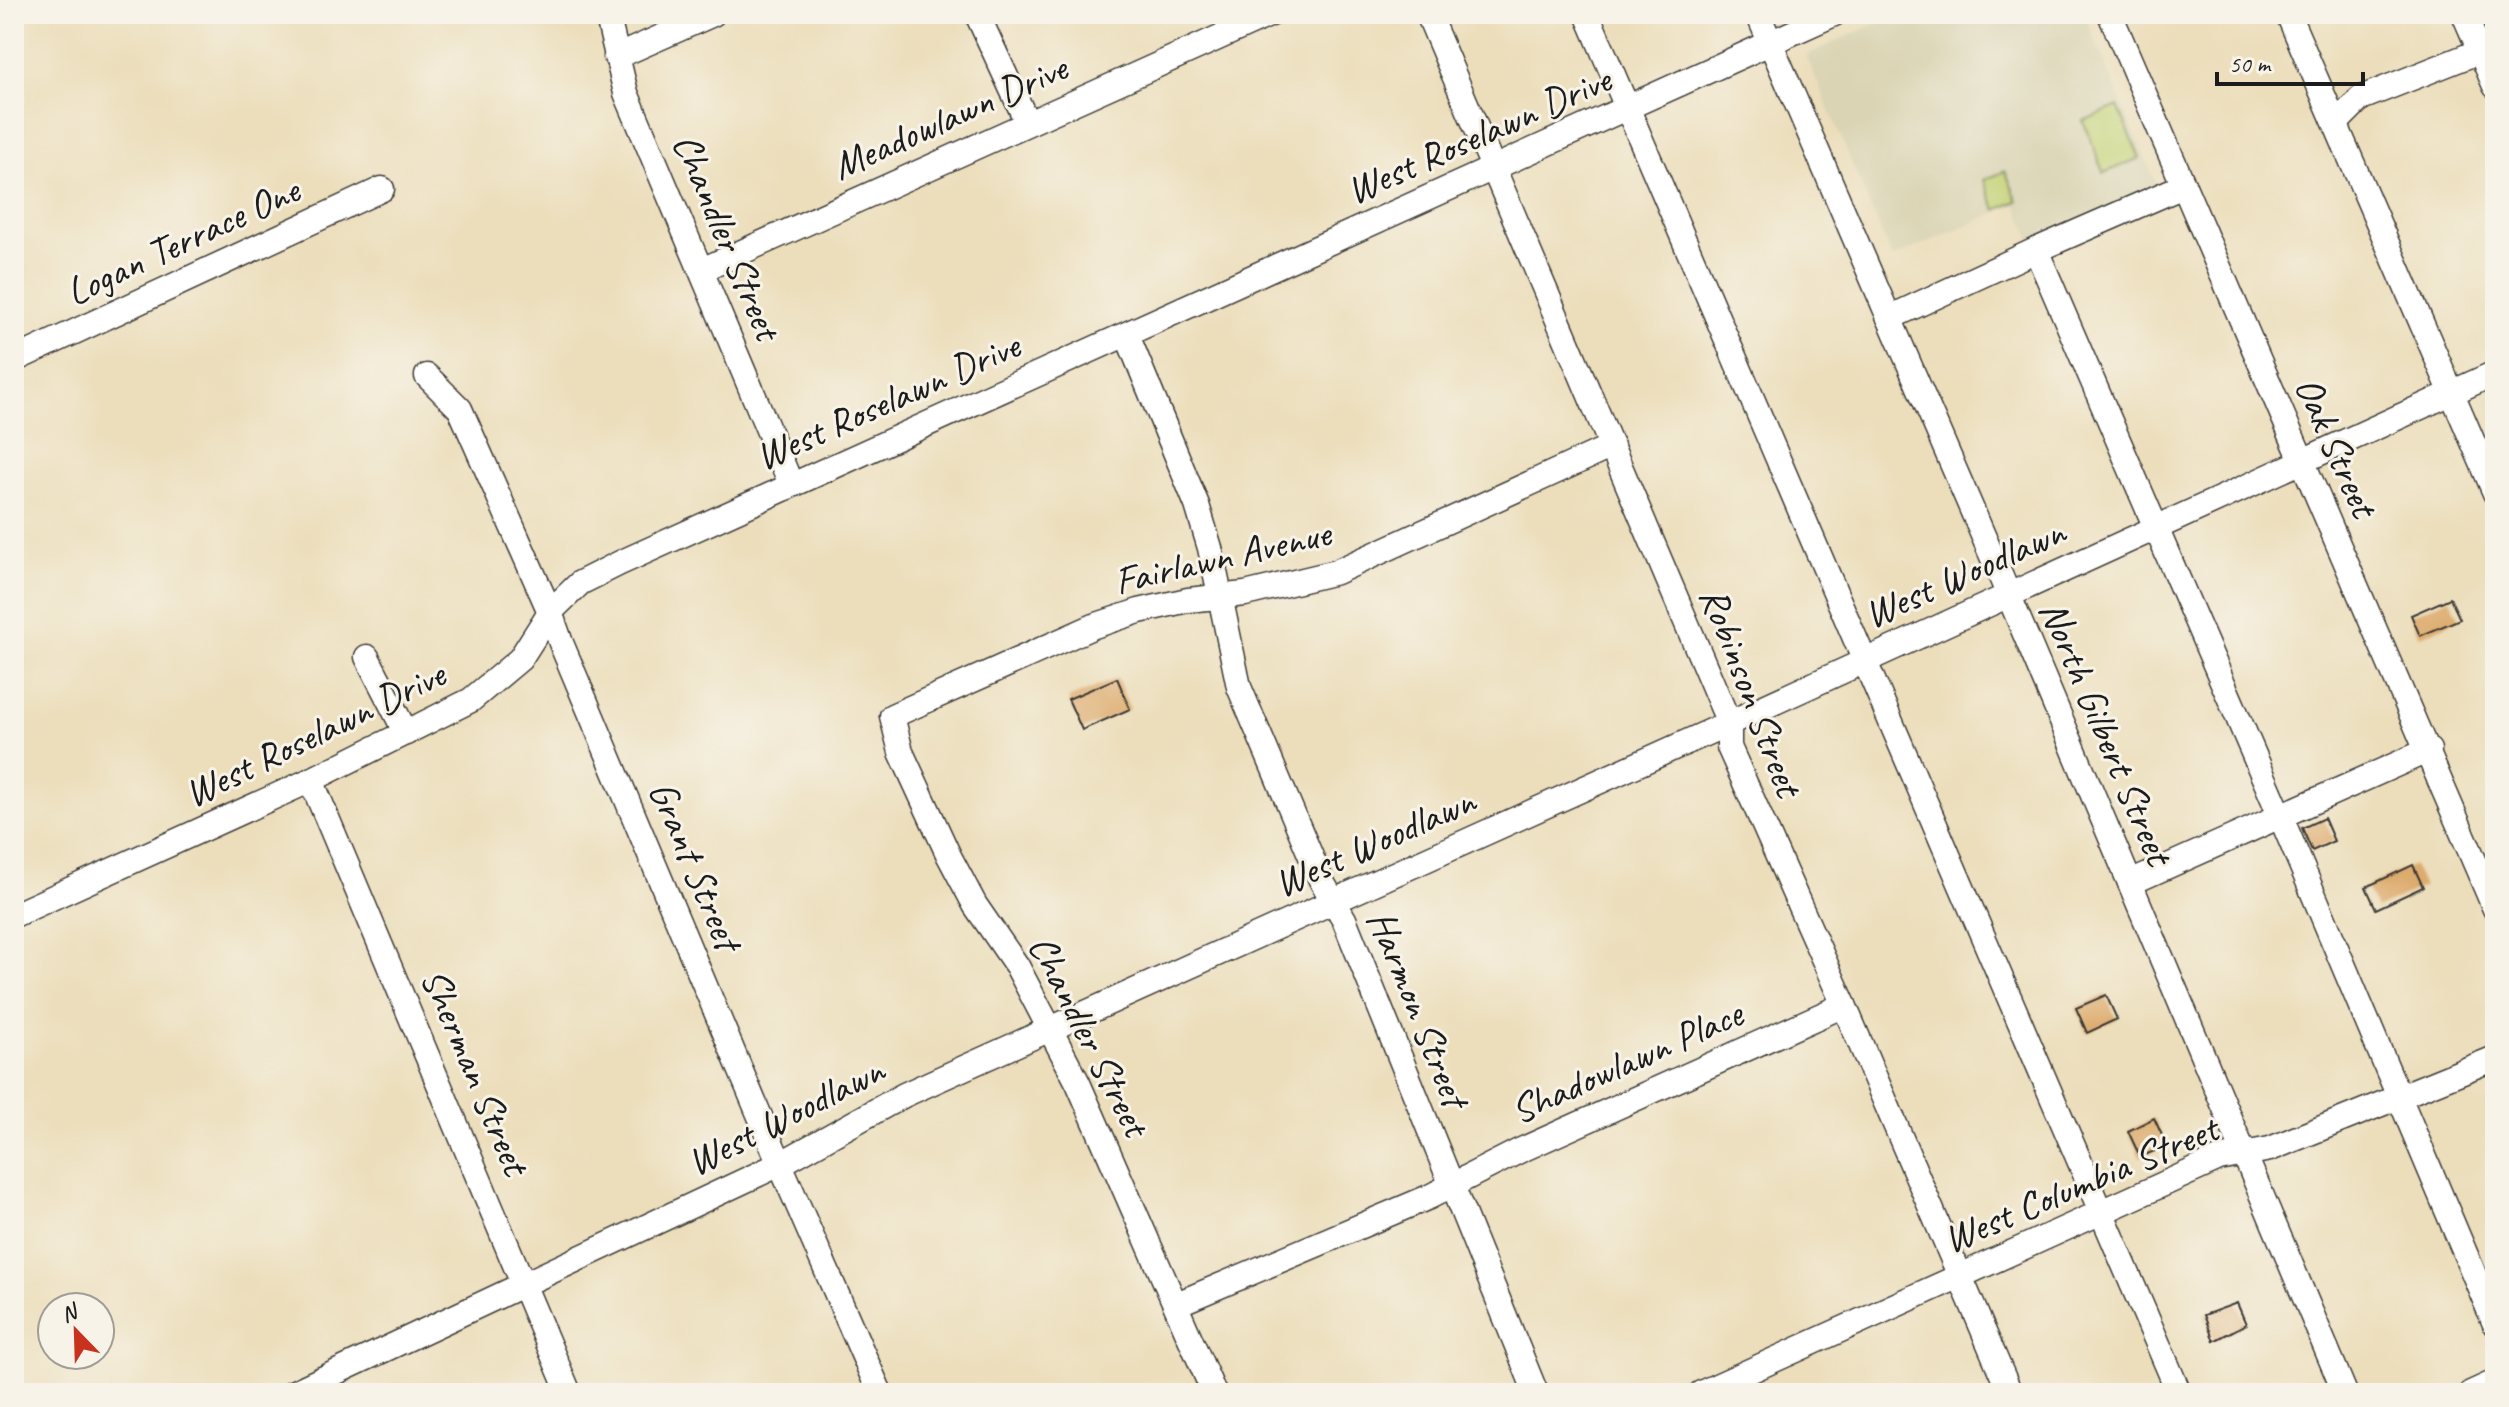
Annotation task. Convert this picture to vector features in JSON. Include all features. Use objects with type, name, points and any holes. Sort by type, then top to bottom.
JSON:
[{"type":"street","name":"Chandler Street","points":[[607,14],[626,93],[791,484]]},
{"type":"street","points":[[616,57],[713,14]]},
{"type":"street","points":[[977,14],[1027,122]]},
{"type":"street","name":"Meadowlawn Drive","points":[[702,270],[1271,14]]},
{"type":"street","name":"Robinson Street","points":[[1428,14],[1729,723],[1729,747],[1844,1005],[2010,1393]]},
{"type":"street","points":[[1587,14],[2179,1393]]},
{"type":"street","name":"North Gilbert Street","points":[[1758,14],[2009,595],[2345,1393]]},
{"type":"street","name":"West Roselawn Drive","points":[[14,915],[311,780],[471,700],[520,659],[550,612],[580,583],[791,484],[1834,14]]},
{"type":"street","name":"Oak Street","points":[[2110,14],[2495,909]]},
{"type":"street","points":[[2288,14],[2495,493]]},
{"type":"street","points":[[2464,14],[2495,86]]},
{"type":"street","points":[[2336,123],[2361,98],[2480,51]]},
{"type":"street","points":[[1889,318],[2183,186]]},
{"type":"street","name":"Logan Terrace One","points":[[14,360],[382,189]]},
{"type":"street","points":[[2036,250],[2495,1324]]},
{"type":"street","name":"Harmon Street","points":[[1127,335],[1197,505],[1210,548],[1239,687],[1321,880],[1344,919],[1536,1393]]},
{"type":"street","name":"West Woodlawn","points":[[292,1393],[780,1164],[904,1095],[2495,373]]},
{"type":"street","name":"Grant Street","points":[[427,376],[460,409],[550,612],[780,1164],[880,1393]]},
{"type":"street","name":"Fairlawn Avenue","points":[[892,716],[1094,626],[1139,611],[1284,586],[1336,572],[1612,446]]},
{"type":"street","points":[[367,657],[406,733]]},
{"type":"street","name":"Chandler Street","points":[[892,716],[901,752],[949,856],[975,905],[1017,966],[1078,1083],[1214,1393]]},
{"type":"street","points":[[2130,883],[2429,750]]},
{"type":"street","name":"Sherman Street","points":[[311,780],[569,1393]]},
{"type":"street","name":"Shadowlawn Place","points":[[1177,1304],[1451,1186],[1519,1151],[1844,1005]]},
{"type":"street","name":"West Columbia Street","points":[[1701,1393],[2219,1159],[2270,1149],[2495,1058]]},
{"type":"street","points":[[2471,1393],[2495,1382]]},
{"type":"shaded area","points":[[1896,14],[2084,14],[2161,195],[2036,250],[2016,204],[1892,258],[1806,55]]},
{"type":"green space","points":[[2118,106],[2140,158],[2104,173],[2083,121]]},
{"type":"green space","points":[[2005,171],[2018,201],[1996,210],[1984,180]]},
{"type":"building","points":[[2450,598],[2460,619],[2420,636],[2411,615]]},
{"type":"building","points":[[1117,678],[1130,709],[1082,730],[1068,699]]},
{"type":"building","points":[[2324,818],[2334,841],[2312,851],[2302,828]]},
{"type":"building","points":[[2413,865],[2423,887],[2376,909],[2366,887]]},
{"type":"building","points":[[2106,995],[2117,1019],[2087,1033],[2076,1008]]},
{"type":"building","points":[[2154,1118],[2167,1146],[2140,1157],[2128,1131]]},
{"type":"building","points":[[2237,1303],[2246,1324],[2214,1341],[2204,1315]]}]
